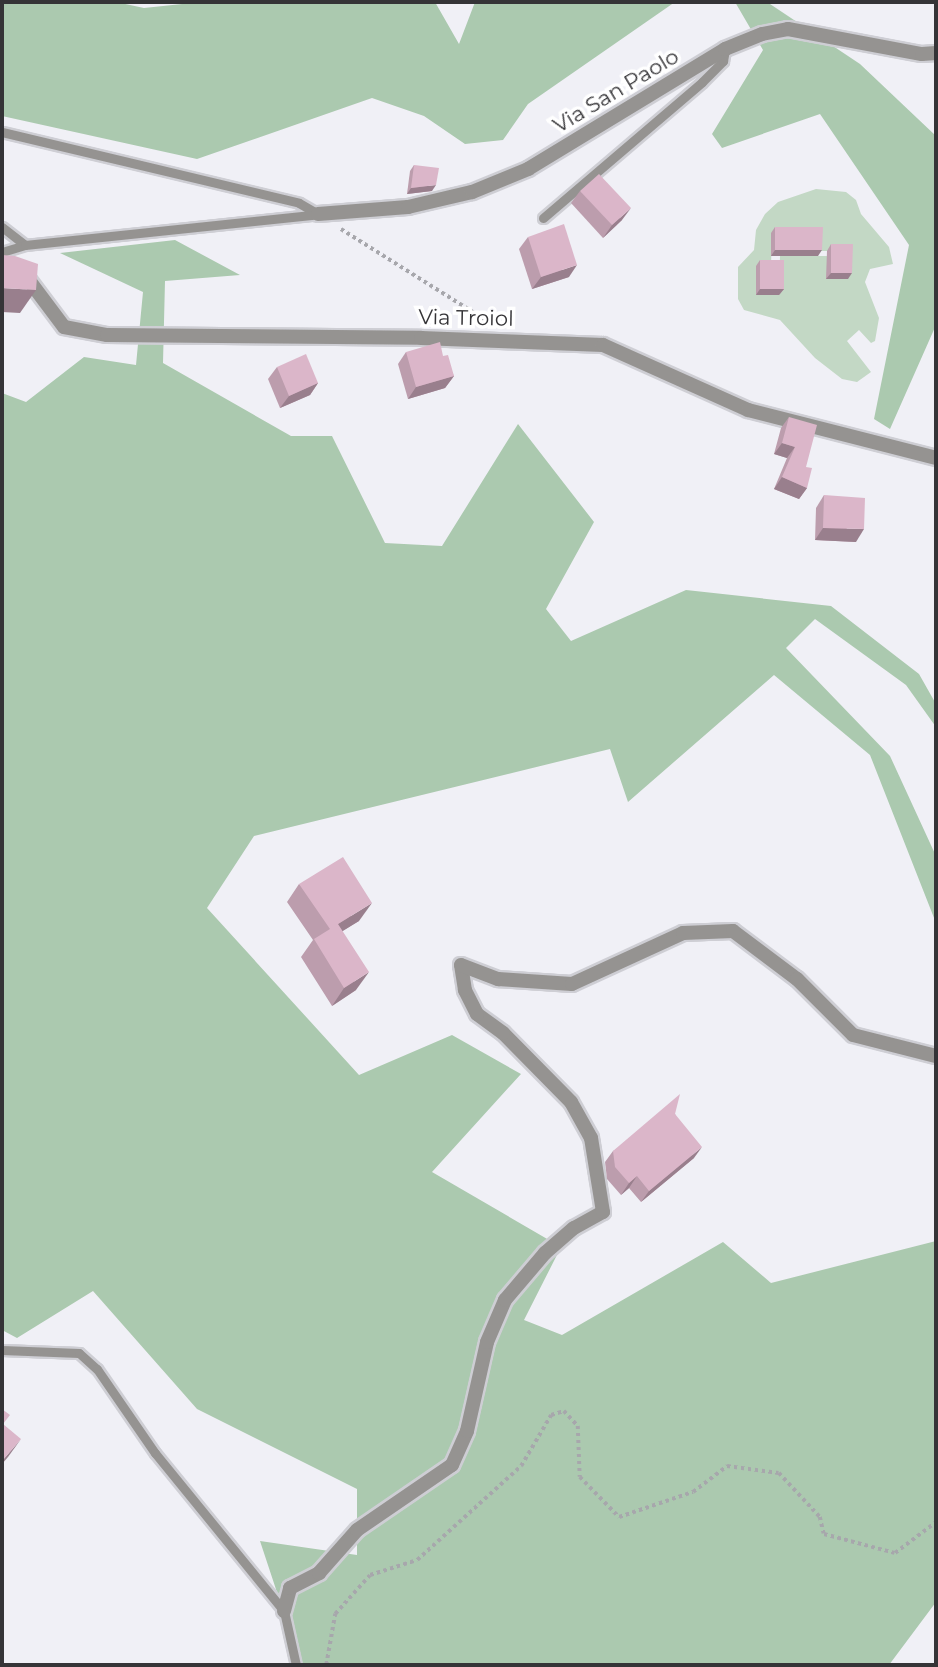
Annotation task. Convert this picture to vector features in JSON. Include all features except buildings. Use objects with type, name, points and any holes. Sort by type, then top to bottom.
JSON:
[{"type":"street","name":"Via San Paolo","points":[[318,214],[408,208],[472,192],[528,169],[725,49],[788,29],[922,54],[936,53]]},
{"type":"street","name":"Via Troiol","points":[[2,270],[28,279],[64,327],[107,335],[517,340],[603,345],[748,410],[936,458]]},
{"type":"street","points":[[284,1611],[290,1588],[319,1573],[357,1530],[453,1465],[470,1419],[487,1342],[505,1300],[545,1253],[573,1228],[603,1213],[591,1138],[571,1102],[503,1032],[477,1014],[465,990],[461,965],[498,979],[572,984],[683,933],[733,931],[797,979],[853,1035],[936,1056]]},
{"type":"lane","points":[[543,218],[702,82],[723,61],[725,49]]},
{"type":"lane","points":[[2,132],[299,203],[318,214]]},
{"type":"lane","points":[[2,252],[24,245],[318,214]]},
{"type":"lane","points":[[2,228],[24,245]]},
{"type":"lane","points":[[2,1350],[79,1353],[97,1369],[155,1453],[284,1611],[296,1665]]},
{"type":"path","points":[[318,214],[517,340]]},
{"type":"path","points":[[326,1665],[335,1614],[370,1574],[417,1560],[521,1466],[551,1415],[564,1411],[578,1426],[580,1477],[619,1517],[693,1492],[727,1466],[779,1473],[820,1517],[824,1534],[895,1553],[936,1522]]},
{"type":"green space","points":[[2,2],[116,2],[144,8],[201,2],[435,2],[459,44],[475,2],[675,2],[528,104],[503,140],[465,144],[424,116],[372,98],[197,159],[2,116]]},
{"type":"green space","points":[[735,2],[767,2],[860,64],[936,136],[936,325],[890,429],[874,419],[909,245],[820,114],[722,148],[712,134],[763,50]]},
{"type":"green space","points":[[816,189],[846,192],[856,200],[861,214],[889,247],[893,264],[870,269],[865,282],[879,318],[875,341],[871,343],[859,330],[847,341],[871,372],[857,382],[842,379],[815,358],[780,320],[744,310],[738,299],[738,267],[754,250],[756,230],[765,214],[778,202]],"holes":[[[772,233],[818,251],[848,251],[827,256],[780,256],[779,295],[771,266]]]},
{"type":"green space","points":[[175,240],[240,275],[165,281],[163,363],[291,436],[332,436],[385,543],[442,546],[518,424],[594,522],[546,609],[571,641],[686,590],[831,606],[919,674],[936,704],[936,727],[906,685],[815,619],[786,648],[890,756],[936,856],[936,923],[870,755],[774,675],[628,802],[610,749],[254,836],[207,908],[359,1075],[452,1035],[521,1074],[432,1172],[561,1247],[524,1320],[562,1335],[723,1242],[771,1283],[936,1241],[936,1602],[889,1665],[301,1665],[260,1541],[357,1555],[357,1489],[197,1409],[93,1291],[17,1338],[2,1330],[2,393],[26,402],[84,357],[136,365],[143,292],[60,253]]}]
